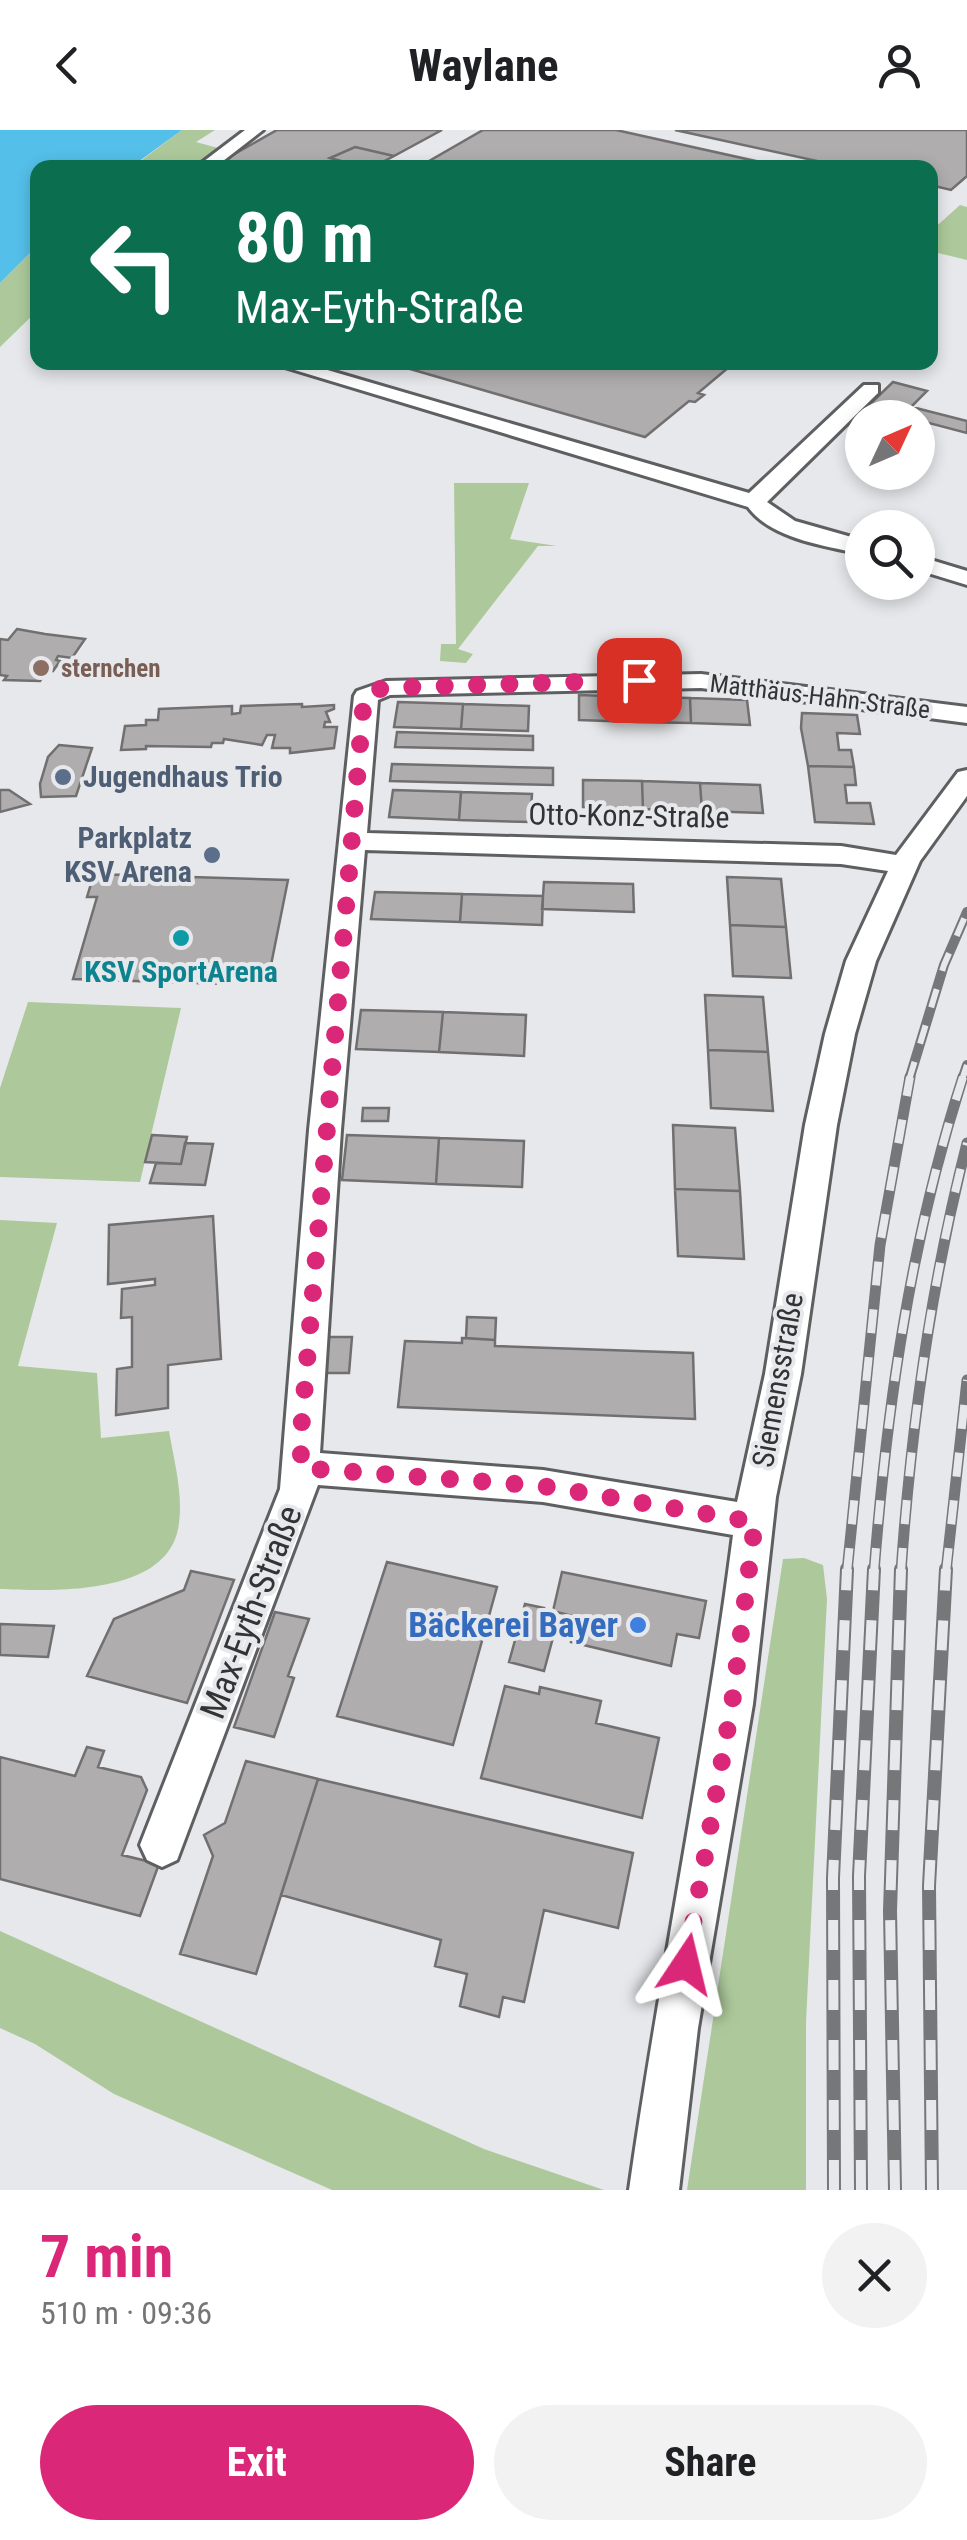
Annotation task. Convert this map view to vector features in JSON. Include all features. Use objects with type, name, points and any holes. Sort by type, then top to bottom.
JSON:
[{"type":"street","points":[[213,160],[255,130]]},
{"type":"street","points":[[304,370],[696,487],[730,503],[758,507],[780,523],[845,542]]},
{"type":"street","points":[[758,507],[760,494],[871,389]]},
{"type":"street","points":[[935,568],[967,578]]},
{"type":"street","name":"Matthäus-Hahn-Straße","points":[[352,841],[363,703],[373,690],[701,681],[967,715]]},
{"type":"street","name":"Siemensstraße","points":[[654,2190],[675,2028],[732,1704],[755,1522],[840,1034],[861,961],[904,866],[967,778]]},
{"type":"street","points":[[302,1468],[300,1436],[352,841]]},
{"type":"street","name":"Otto-Konz-Straße","points":[[352,841],[842,855],[904,866]]},
{"type":"street","name":"Max-Eyth-Straße","points":[[162,1846],[297,1496],[302,1468],[543,1486],[755,1522]]},
{"type":"green space","points":[[182,130],[215,130],[196,142],[218,148],[203,160],[142,160]]},
{"type":"green space","points":[[960,205],[967,207],[967,260],[938,253],[938,225]]},
{"type":"green space","points":[[30,253],[30,318],[0,347],[0,283]]},
{"type":"green space","points":[[454,483],[529,483],[510,539],[557,546],[538,546],[458,649],[473,654],[466,663],[440,661],[441,644],[456,644]]},
{"type":"green space","points":[[28,1002],[181,1008],[140,1182],[0,1177],[0,1088]]},
{"type":"green space","points":[[0,1220],[57,1223],[18,1366],[97,1373],[101,1438],[169,1431],[179,1489],[179,1523],[171,1547],[155,1565],[133,1577],[77,1589],[0,1589]]},
{"type":"green space","points":[[804,1558],[823,1565],[827,1599],[806,2022],[806,2190],[687,2190],[783,1559]]},
{"type":"green space","points":[[0,1931],[484,2149],[604,2190],[332,2190],[114,2094],[35,2044],[0,2028]]},
{"type":"water","points":[[0,130],[182,130],[141,160],[30,160],[30,253],[0,283]]},
{"type":"building","points":[[277,130],[442,130],[394,156],[355,147],[330,158],[337,160],[224,160]]},
{"type":"building","points":[[483,130],[616,130],[751,160],[431,160]]},
{"type":"building","points":[[675,130],[967,130],[967,176],[951,190],[938,187],[938,160],[812,160]]},
{"type":"building","points":[[355,147],[394,156],[386,160],[330,158]]},
{"type":"building","points":[[414,370],[725,370],[698,393],[704,395],[695,402],[689,401],[645,437]]},
{"type":"building","points":[[893,382],[927,391],[918,400],[874,400]]},
{"type":"building","points":[[935,413],[967,421],[967,433],[935,425]]},
{"type":"building","name":"sternchen","points":[[17,629],[85,639],[72,658],[58,656],[56,660],[60,661],[53,671],[48,670],[40,681],[4,680],[7,676],[0,675],[0,639],[8,640]]},
{"type":"building","points":[[579,695],[634,697],[635,722],[579,720]]},
{"type":"building","points":[[634,697],[690,698],[691,723],[635,722]]},
{"type":"building","points":[[690,698],[747,700],[750,725],[691,723]]},
{"type":"building","points":[[398,702],[463,704],[461,729],[394,727]]},
{"type":"building","points":[[463,704],[529,706],[528,731],[461,729]]},
{"type":"building","points":[[334,705],[334,709],[326,712],[330,722],[325,722],[324,727],[337,727],[334,748],[290,753],[290,748],[272,748],[275,735],[267,735],[262,745],[224,739],[211,747],[146,746],[121,750],[125,726],[158,720],[159,709],[232,706],[232,714],[240,713],[241,706]]},
{"type":"building","points":[[802,713],[857,715],[860,734],[837,733],[839,750],[851,750],[854,767],[808,766]]},
{"type":"building","points":[[397,732],[533,736],[533,750],[395,747]]},
{"type":"building","name":"Jugendhaus Trio","points":[[59,745],[92,748],[76,796],[41,797],[40,784],[48,757]]},
{"type":"building","points":[[392,764],[553,768],[553,785],[390,781]]},
{"type":"building","points":[[808,766],[854,767],[856,785],[845,785],[847,803],[870,803],[874,824],[815,822]]},
{"type":"building","points":[[583,780],[642,781],[643,809],[583,807]]},
{"type":"building","points":[[642,781],[700,783],[702,811],[643,809]]},
{"type":"building","points":[[700,783],[760,785],[763,813],[702,811]]},
{"type":"building","points":[[0,790],[9,790],[30,804],[0,812]]},
{"type":"building","points":[[393,790],[461,792],[459,820],[389,817]]},
{"type":"building","points":[[461,792],[532,794],[530,822],[459,820]]},
{"type":"building","name":"KSV SportArena","points":[[94,874],[288,880],[268,980],[228,978],[226,984],[73,979],[97,897],[87,897]]},
{"type":"building","points":[[727,877],[781,879],[786,927],[730,925]]},
{"type":"building","points":[[544,882],[633,884],[634,912],[542,909]]},
{"type":"building","points":[[375,892],[462,894],[460,922],[371,919]]},
{"type":"building","points":[[462,894],[543,896],[542,925],[460,922]]},
{"type":"building","points":[[730,925],[786,927],[791,978],[733,976]]},
{"type":"building","points":[[705,995],[763,997],[768,1052],[708,1050]]},
{"type":"building","points":[[361,1010],[443,1012],[439,1052],[356,1049]]},
{"type":"building","points":[[443,1012],[526,1015],[524,1056],[439,1052]]},
{"type":"building","points":[[708,1050],[768,1052],[773,1111],[711,1108]]},
{"type":"building","points":[[363,1108],[389,1108],[388,1121],[362,1121]]},
{"type":"building","points":[[673,1125],[735,1128],[740,1191],[675,1189]]},
{"type":"building","points":[[152,1135],[187,1137],[181,1164],[145,1162]]},
{"type":"building","points":[[347,1135],[439,1138],[436,1184],[342,1180]]},
{"type":"building","points":[[439,1138],[524,1141],[522,1187],[436,1184]]},
{"type":"building","points":[[185,1143],[213,1144],[205,1185],[150,1183],[156,1163],[181,1164]]},
{"type":"building","points":[[675,1189],[740,1191],[744,1259],[678,1256]]},
{"type":"building","points":[[213,1216],[221,1359],[168,1365],[168,1408],[116,1415],[117,1369],[132,1367],[132,1317],[121,1318],[122,1289],[155,1285],[155,1279],[108,1284],[109,1225]]},
{"type":"building","points":[[467,1317],[496,1318],[495,1340],[466,1338]]},
{"type":"building","points":[[326,1337],[352,1337],[349,1373],[323,1373]]},
{"type":"building","points":[[462,1338],[495,1340],[495,1346],[693,1353],[695,1419],[398,1407],[405,1341],[462,1343]]},
{"type":"building","points":[[387,1562],[497,1587],[453,1745],[337,1716]]},
{"type":"building","points":[[191,1571],[234,1580],[187,1703],[87,1676],[114,1619],[184,1590]]},
{"type":"building","name":"Bäckerei Bayer","points":[[562,1572],[706,1601],[699,1638],[677,1634],[671,1666],[571,1642],[576,1617],[553,1611]]},
{"type":"building","points":[[525,1604],[544,1608],[543,1614],[558,1619],[544,1671],[509,1662]]},
{"type":"building","points":[[275,1612],[309,1619],[288,1676],[294,1678],[274,1737],[234,1727]]},
{"type":"building","points":[[0,1624],[54,1626],[48,1657],[0,1655]]},
{"type":"building","points":[[505,1686],[539,1694],[540,1687],[601,1701],[596,1723],[659,1738],[642,1818],[481,1778]]},
{"type":"building","points":[[87,1747],[104,1751],[98,1767],[141,1777],[147,1790],[122,1855],[159,1864],[140,1916],[0,1879],[0,1757],[75,1776]]},
{"type":"building","points":[[246,1761],[318,1779],[256,1974],[180,1954],[213,1856],[204,1835],[225,1823]]},
{"type":"building","points":[[318,1779],[633,1853],[618,1928],[544,1910],[524,2002],[503,1997],[499,2017],[460,2006],[467,1974],[435,1966],[441,1940],[281,1895]]},
{"type":"railway","points":[[909,1080],[944,965],[967,912]]},
{"type":"railway","points":[[963,1077],[967,1065]]},
{"type":"railway","points":[[847,1572],[880,1245],[910,1077]]},
{"type":"railway","points":[[874,1572],[894,1384],[915,1260],[963,1077]]},
{"type":"railway","points":[[901,1572],[924,1356],[967,1143]]},
{"type":"railway","points":[[946,1572],[967,1380]]},
{"type":"railway","points":[[834,2190],[833,1878],[847,1569]]},
{"type":"railway","points":[[861,2190],[859,1876],[874,1569]]},
{"type":"railway","points":[[895,2190],[890,1911],[901,1569]]},
{"type":"railway","points":[[932,2190],[929,1886],[946,1569]]},
{"type":"place","name":"sternchen","points":[[41,668]]},
{"type":"place","name":"Jugendhaus Trio","points":[[63,777]]},
{"type":"place","name":"Parkplatz KSV Arena","points":[[212,855]]},
{"type":"place","name":"KSV SportArena","points":[[181,938]]},
{"type":"place","name":"Bäckerei Bayer","points":[[638,1625]]},
{"type":"route","points":[[639,680],[382,688],[364,698],[300,1443],[302,1468],[543,1486],[620,1496],[755,1522],[732,1704],[686,1964]]}]
